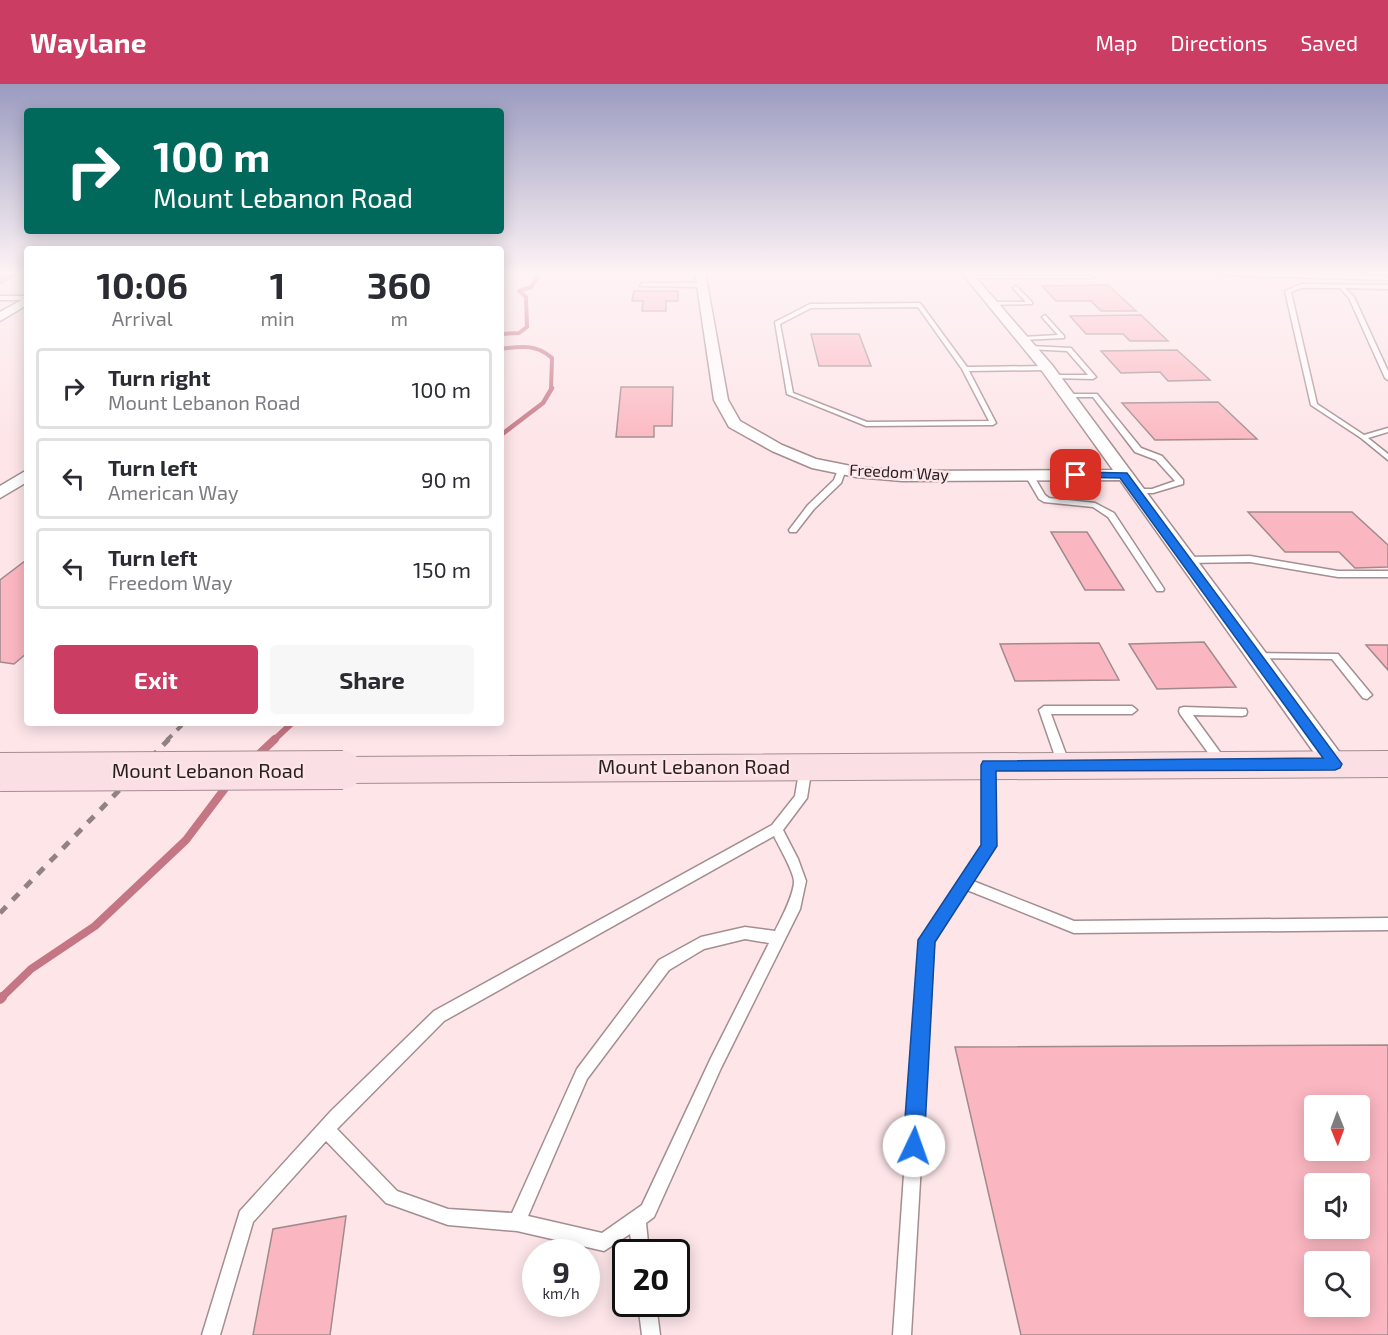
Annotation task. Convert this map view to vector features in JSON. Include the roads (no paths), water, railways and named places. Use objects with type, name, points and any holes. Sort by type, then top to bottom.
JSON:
[{"type":"street","name":"Freedom Way","points":[[709,330],[721,400],[734,424],[812,463],[902,476],[1123,475]]},
{"type":"street","points":[[1015,330],[1050,372],[1134,491],[1335,764]]},
{"type":"street","points":[[0,493],[24,477]]},
{"type":"street","name":"Mount Lebanon Road","points":[[0,772],[1388,764]]},
{"type":"lane","points":[[778,330],[790,394],[866,424],[993,423],[965,369],[938,330]]},
{"type":"lane","points":[[1026,344],[1062,337],[1056,330]]},
{"type":"lane","points":[[1297,330],[1314,405],[1363,437],[1388,458]]},
{"type":"lane","points":[[1366,330],[1388,378]]},
{"type":"lane","points":[[965,369],[1050,372],[1093,377],[1069,348],[1026,344]]},
{"type":"lane","points":[[1066,395],[1095,395],[1138,450],[1159,458],[1180,482],[1153,491],[1134,491]]},
{"type":"lane","points":[[1363,437],[1388,430]]},
{"type":"lane","points":[[793,530],[811,507],[838,481],[842,469]]},
{"type":"lane","points":[[1029,476],[1047,500],[1095,505],[1111,515],[1160,589]]},
{"type":"lane","points":[[1185,560],[1250,559],[1338,574],[1388,574]]},
{"type":"lane","points":[[1256,656],[1335,656],[1367,695]]},
{"type":"lane","points":[[1064,765],[1044,711],[1132,710]]},
{"type":"lane","points":[[1222,765],[1185,711],[1242,712]]},
{"type":"lane","points":[[903,1333],[927,940],[989,846],[988,765]]},
{"type":"lane","points":[[211,1335],[246,1217],[326,1129],[439,1016],[776,829],[801,798],[806,766]]},
{"type":"lane","points":[[326,1129],[392,1197],[448,1217],[517,1222],[604,1242],[648,1211],[716,1063],[793,909],[800,881],[792,858],[776,829]]},
{"type":"lane","points":[[965,883],[1074,927],[1388,924]]},
{"type":"lane","points":[[517,1222],[582,1074],[664,965],[701,943],[745,933],[779,938]]},
{"type":"lane","points":[[637,1218],[639,1239]]},
{"type":"lane","points":[[649,1317],[651,1335]]},
{"type":"waterway","points":[[504,334],[519,333],[522,330]]},
{"type":"waterway","points":[[504,349],[534,348],[552,358],[551,389]]},
{"type":"waterway","points":[[504,433],[543,403],[552,388]]},
{"type":"waterway","points":[[274,740],[289,726]]},
{"type":"waterway","points":[[257,756],[275,739]]},
{"type":"waterway","points":[[2,997],[0,999],[31,969],[95,926],[186,840],[229,783]]},
{"type":"railway","points":[[167,740],[181,726]]},
{"type":"railway","points":[[0,913],[169,739]]}]
